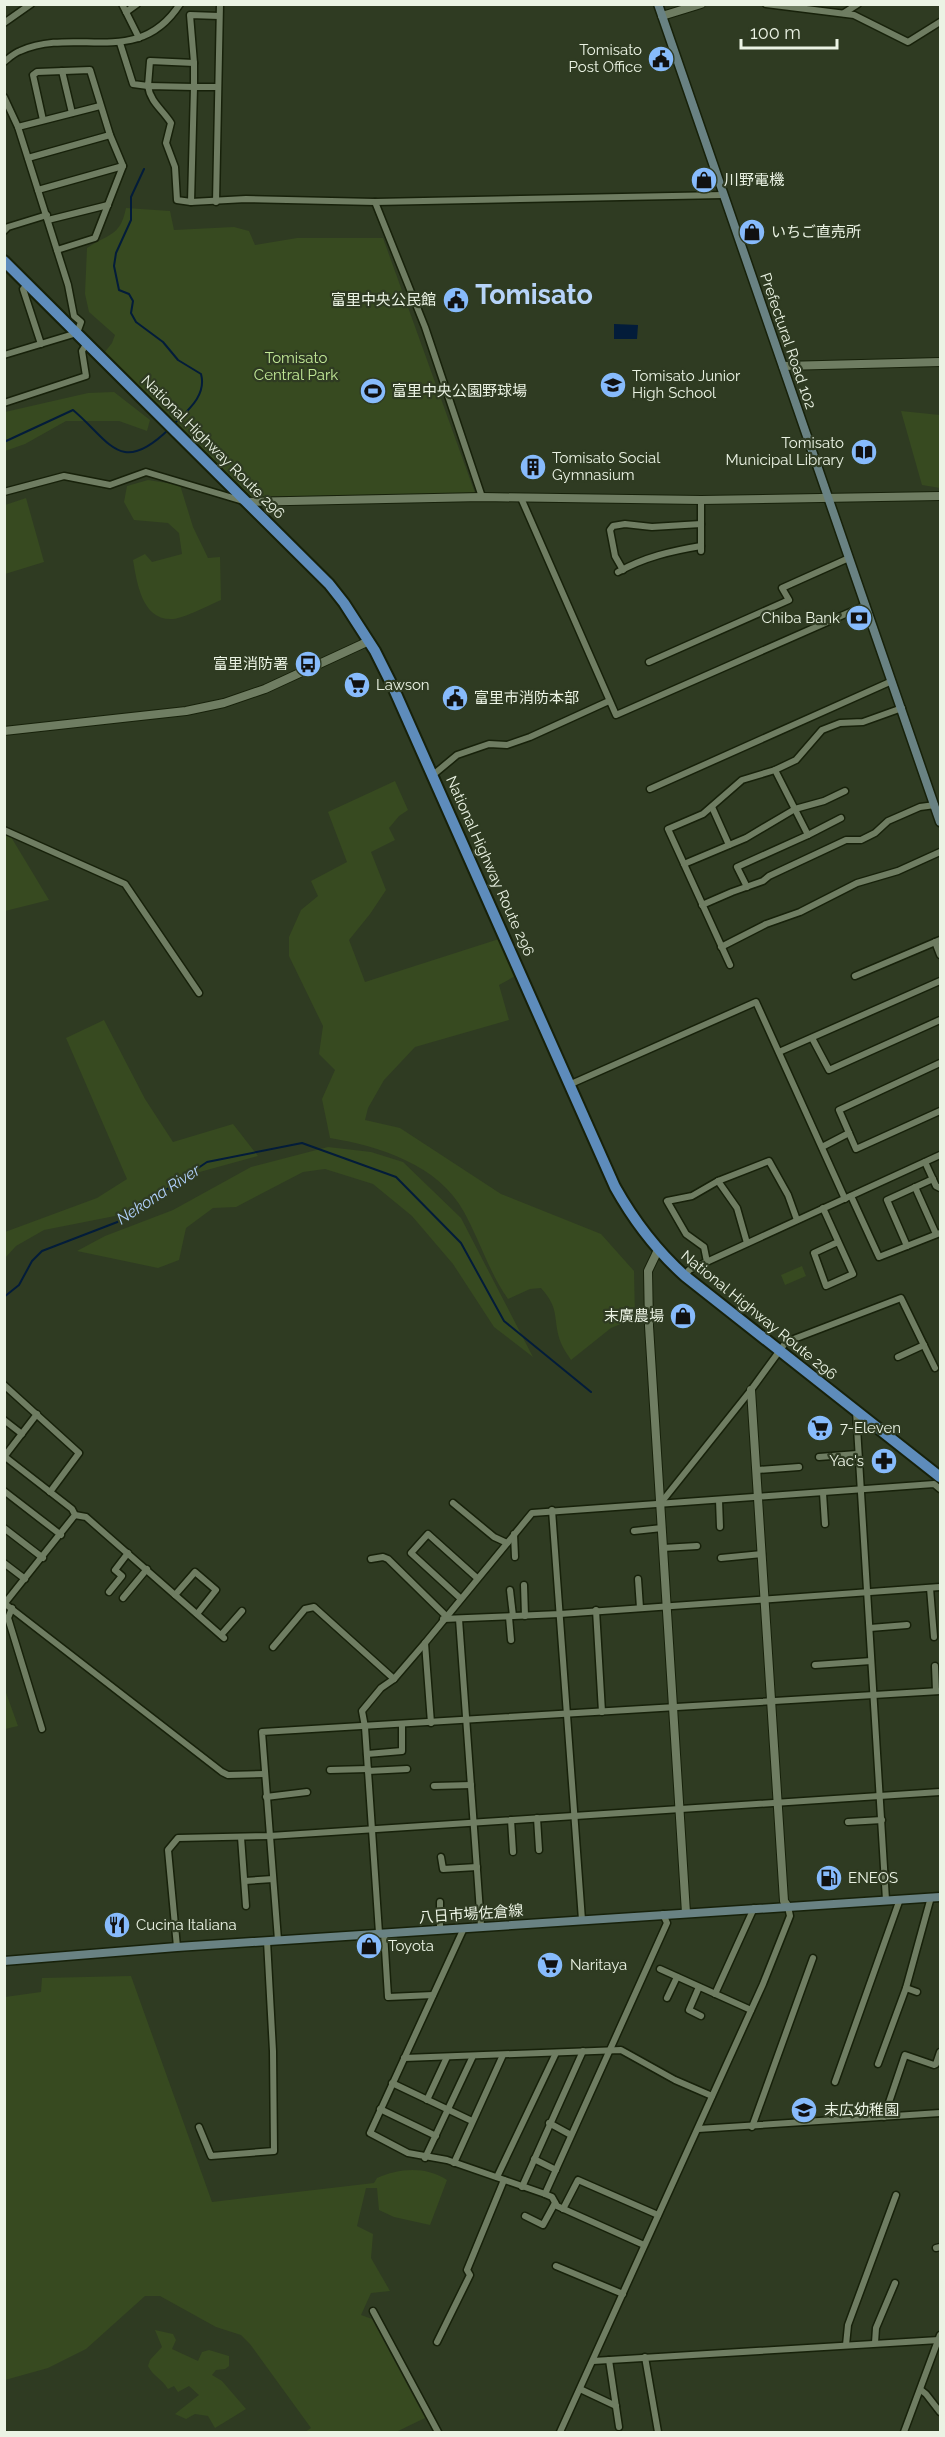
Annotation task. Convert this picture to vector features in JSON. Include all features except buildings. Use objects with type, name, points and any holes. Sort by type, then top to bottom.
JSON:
[{"type":"highway","name":"National Highway Route 296","points":[[4,261],[329,584],[369,641],[393,687],[433,775],[615,1187],[633,1217],[658,1250],[685,1276],[778,1351],[940,1477]]},
{"type":"main road","name":"Prefectural Road 102","points":[[658,4],[940,822]]},
{"type":"main road","name":"八日市場佐倉線","points":[[4,1961],[481,1926],[936,1897]]},
{"type":"street","points":[[4,23],[31,4]]},
{"type":"street","points":[[123,4],[140,38]]},
{"type":"street","points":[[126,12],[136,4]]},
{"type":"street","points":[[4,62],[19,51],[51,44],[120,43],[140,38],[171,19],[180,4]]},
{"type":"street","points":[[216,202],[220,4]]},
{"type":"street","points":[[662,16],[701,4]]},
{"type":"street","points":[[766,4],[854,15],[909,42],[940,22]]},
{"type":"street","points":[[844,13],[858,4]]},
{"type":"street","points":[[191,202],[194,63],[190,15],[219,16]]},
{"type":"street","points":[[120,43],[133,84],[218,87]]},
{"type":"street","points":[[194,63],[150,61],[149,98],[165,112],[171,123],[166,143],[175,167],[177,200],[216,202],[274,199],[375,202],[723,195]]},
{"type":"street","points":[[43,120],[33,75],[37,72],[90,70],[100,106],[123,166],[95,238],[57,250]]},
{"type":"street","points":[[62,71],[72,113]]},
{"type":"street","points":[[4,97],[18,127],[28,158],[57,250],[74,316],[81,322],[76,333],[4,355]]},
{"type":"street","points":[[18,127],[100,106]]},
{"type":"street","points":[[28,158],[110,135]]},
{"type":"street","points":[[38,190],[123,166]]},
{"type":"street","points":[[375,202],[425,327],[482,497]]},
{"type":"street","points":[[4,231],[8,227],[108,205]]},
{"type":"street","points":[[28,284],[23,289],[41,344]]},
{"type":"street","points":[[4,403],[86,376],[82,351],[87,343]]},
{"type":"street","points":[[783,366],[940,362]]},
{"type":"street","points":[[4,492],[64,476],[110,486],[146,472],[247,502],[482,497],[700,500],[827,496],[940,496]]},
{"type":"street","points":[[520,498],[616,715],[866,605]]},
{"type":"street","points":[[700,500],[701,524],[701,549],[679,548],[620,571],[609,534],[613,526],[625,524],[652,527],[701,524]]},
{"type":"street","points":[[649,662],[789,600],[782,588],[849,558]]},
{"type":"street","points":[[4,731],[186,711],[216,705],[265,689],[369,641]]},
{"type":"street","points":[[650,789],[892,681]]},
{"type":"street","points":[[433,775],[457,755],[489,744],[507,745],[530,737],[609,701]]},
{"type":"street","points":[[730,965],[668,829],[703,814],[742,780],[775,770],[796,760],[822,730],[840,723],[863,722],[902,708]]},
{"type":"street","points":[[775,770],[808,835]]},
{"type":"street","points":[[684,864],[746,838],[795,809],[824,801],[844,791]]},
{"type":"street","points":[[702,905],[747,887],[846,840],[861,840],[875,833],[888,821],[920,807],[934,805]]},
{"type":"street","points":[[712,807],[729,845]]},
{"type":"street","points":[[747,887],[737,867],[841,818]]},
{"type":"street","points":[[4,830],[125,884],[199,993]]},
{"type":"street","points":[[721,947],[766,924],[801,912],[857,883],[898,871],[940,852]]},
{"type":"street","points":[[855,976],[938,941],[940,955]]},
{"type":"street","points":[[779,1053],[940,981]]},
{"type":"street","points":[[571,1084],[756,1002],[822,1146],[879,1257],[938,1234],[915,1187]]},
{"type":"street","points":[[812,1038],[829,1070],[940,1020]]},
{"type":"street","points":[[940,1063],[839,1110],[856,1149],[940,1111]]},
{"type":"street","points":[[822,1146],[849,1133]]},
{"type":"street","points":[[685,1276],[689,1270],[940,1155]]},
{"type":"street","points":[[707,1262],[704,1247],[686,1234],[667,1201],[692,1196],[718,1181],[769,1161],[788,1195],[797,1220]]},
{"type":"street","points":[[925,1162],[936,1186],[940,1188]]},
{"type":"street","points":[[907,1246],[887,1200],[933,1179]]},
{"type":"street","points":[[718,1181],[737,1208],[747,1243]]},
{"type":"street","points":[[823,1208],[853,1274],[826,1286],[814,1253],[838,1242]]},
{"type":"street","points":[[658,1250],[649,1256],[642,1281],[649,1326],[675,1708],[686,1913]]},
{"type":"street","points":[[660,1504],[752,1390],[786,1342],[901,1298],[935,1368]]},
{"type":"street","points":[[898,1357],[924,1345]]},
{"type":"street","points":[[4,1384],[79,1453],[50,1492]]},
{"type":"street","points":[[561,2432],[751,2010],[791,1912],[784,1901],[752,1390]]},
{"type":"street","points":[[856,1411],[886,1900]]},
{"type":"street","points":[[37,1414],[5,1456],[72,1509],[75,1515]]},
{"type":"street","points":[[4,1420],[22,1434]]},
{"type":"street","points":[[819,1457],[858,1455]]},
{"type":"street","points":[[756,1470],[799,1467]]},
{"type":"street","points":[[433,1995],[388,1997],[362,1711],[425,1643],[534,1511],[934,1484],[940,1489]]},
{"type":"street","points":[[4,1491],[61,1535]]},
{"type":"street","points":[[823,1493],[825,1524]]},
{"type":"street","points":[[719,1500],[720,1527]]},
{"type":"street","points":[[453,1503],[494,1537],[507,1543]]},
{"type":"street","points":[[552,1510],[582,1920]]},
{"type":"street","points":[[75,1515],[5,1603],[222,1772],[228,1775],[264,1774]]},
{"type":"street","points":[[75,1515],[86,1517],[222,1637],[242,1611]]},
{"type":"street","points":[[4,1528],[43,1558]]},
{"type":"street","points":[[634,1531],[662,1528]]},
{"type":"street","points":[[460,1598],[411,1553],[428,1534],[477,1578]]},
{"type":"street","points":[[514,1534],[515,1557]]},
{"type":"street","points":[[663,1548],[697,1545]]},
{"type":"street","points":[[109,1592],[122,1576],[115,1570],[128,1553]]},
{"type":"street","points":[[721,1558],[762,1554]]},
{"type":"street","points":[[371,1559],[383,1557],[388,1559],[445,1618],[459,1619],[940,1587]]},
{"type":"street","points":[[4,1563],[26,1578]]},
{"type":"street","points":[[123,1598],[147,1569]]},
{"type":"street","points":[[175,1594],[195,1572],[216,1590],[197,1614]]},
{"type":"street","points":[[638,1579],[640,1608]]},
{"type":"street","points":[[524,1585],[525,1616]]},
{"type":"street","points":[[930,1588],[934,1637]]},
{"type":"street","points":[[510,1590],[511,1640]]},
{"type":"street","points":[[273,1647],[305,1609],[314,1607],[394,1679]]},
{"type":"street","points":[[12,1608],[8,1618],[42,1729]]},
{"type":"street","points":[[596,1610],[602,1712]]},
{"type":"street","points":[[459,1619],[481,1926]]},
{"type":"street","points":[[870,1628],[907,1625]]},
{"type":"street","points":[[425,1643],[431,1723]]},
{"type":"street","points":[[816,1665],[872,1661]]},
{"type":"street","points":[[278,1940],[262,1732],[938,1691],[935,1666]]},
{"type":"street","points":[[367,1754],[402,1751],[402,1725]]},
{"type":"street","points":[[330,1770],[407,1768]]},
{"type":"street","points":[[434,1786],[471,1785]]},
{"type":"street","points":[[266,1797],[307,1792]]},
{"type":"street","points":[[177,1947],[168,1850],[178,1838],[270,1836],[940,1792]]},
{"type":"street","points":[[537,1818],[539,1850]]},
{"type":"street","points":[[511,1820],[513,1852]]},
{"type":"street","points":[[848,1822],[882,1820]]},
{"type":"street","points":[[241,1837],[246,1906]]},
{"type":"street","points":[[441,1857],[442,1869],[477,1867]]},
{"type":"street","points":[[245,1881],[273,1880]]},
{"type":"street","points":[[878,2064],[936,1897]]},
{"type":"street","points":[[835,2082],[900,1899]]},
{"type":"street","points":[[440,1902],[440,1929]]},
{"type":"street","points":[[715,1994],[754,1908]]},
{"type":"street","points":[[545,2194],[667,1923],[663,1914]]},
{"type":"street","points":[[464,1928],[370,2133],[400,2149],[454,2163],[545,2194],[552,2197],[555,2203],[563,2209],[644,2245]]},
{"type":"street","points":[[199,2127],[211,2156],[274,2151],[273,2051],[267,1941]]},
{"type":"street","points":[[752,2127],[813,1958]]},
{"type":"street","points":[[660,1969],[751,2010]]},
{"type":"street","points":[[667,1998],[677,1977]]},
{"type":"street","points":[[699,1987],[690,2010],[701,2016]]},
{"type":"street","points":[[906,1988],[917,1992]]},
{"type":"street","points":[[404,2058],[621,2050],[675,2080],[712,2096]]},
{"type":"street","points":[[522,2187],[583,2051]]},
{"type":"street","points":[[884,2117],[905,2055],[934,2065],[940,2052]]},
{"type":"street","points":[[497,2177],[556,2053]]},
{"type":"street","points":[[454,2163],[503,2055]]},
{"type":"street","points":[[424,2157],[449,2111],[473,2056]]},
{"type":"street","points":[[427,2100],[447,2057]]},
{"type":"street","points":[[392,2084],[472,2121]]},
{"type":"street","points":[[380,2109],[436,2136]]},
{"type":"street","points":[[698,2129],[940,2113]]},
{"type":"street","points":[[549,2123],[571,2135]]},
{"type":"street","points":[[534,2159],[556,2170]]},
{"type":"street","points":[[437,2342],[470,2274],[467,2270],[504,2180]]},
{"type":"street","points":[[563,2209],[578,2180],[658,2215]]},
{"type":"street","points":[[846,2345],[848,2325],[896,2195]]},
{"type":"street","points":[[525,2216],[543,2225],[555,2203]]},
{"type":"street","points":[[556,2266],[623,2295]]},
{"type":"street","points":[[876,2343],[876,2328],[895,2283]]},
{"type":"street","points":[[373,2311],[438,2433]]},
{"type":"street","points":[[593,2361],[940,2338],[938,2353],[904,2433]]},
{"type":"street","points":[[645,2357],[658,2433]]},
{"type":"street","points":[[609,2360],[619,2427]]},
{"type":"street","points":[[580,2389],[616,2406]]},
{"type":"street","points":[[921,2390],[940,2412]]},
{"type":"green space","name":"Tomisato Central Park","points":[[126,208],[170,211],[174,230],[234,227],[249,231],[255,245],[297,238],[383,238],[475,493],[255,497],[249,499],[104,353],[115,335],[89,312],[85,294],[87,248],[117,229]]},
{"type":"green space","points":[[114,392],[150,420],[147,431],[119,421],[66,421],[25,444],[5,451],[5,412],[88,393]]},
{"type":"green space","points":[[901,411],[940,415],[940,488],[922,485]]},
{"type":"green space","points":[[148,480],[180,485],[193,527],[208,558],[220,557],[221,600],[173,619],[154,614],[148,607],[139,589],[133,560],[145,554],[152,562],[182,554],[179,533],[168,523],[134,520],[124,502],[127,486]]},
{"type":"green space","points":[[26,498],[44,562],[5,574],[5,505]]},
{"type":"green space","points":[[395,781],[408,810],[399,816],[389,828],[395,840],[371,852],[386,890],[349,940],[365,982],[499,939],[517,975],[499,985],[509,1020],[415,1047],[384,1080],[368,1108],[365,1120],[400,1128],[501,1194],[601,1234],[634,1271],[635,1318],[611,1328],[571,1360],[558,1335],[554,1309],[547,1296],[541,1288],[530,1289],[508,1299],[495,1278],[464,1212],[439,1182],[406,1160],[368,1146],[330,1138],[322,1099],[335,1070],[319,1054],[323,1026],[289,956],[289,937],[301,910],[318,896],[311,881],[347,862],[328,812]]},
{"type":"green space","points":[[5,827],[49,900],[5,911]]},
{"type":"green space","points":[[104,1020],[145,1099],[173,1142],[233,1124],[258,1156],[196,1173],[115,1216],[44,1230],[16,1246],[5,1258],[5,1232],[97,1198],[127,1179],[66,1038]]},
{"type":"green space","points":[[328,1147],[371,1152],[403,1162],[461,1218],[533,1357],[494,1327],[453,1264],[412,1216],[373,1184],[325,1169],[303,1172],[236,1207],[213,1208],[186,1228],[179,1260],[158,1268],[77,1251],[105,1236],[173,1210],[251,1167]]},
{"type":"green space","points":[[802,1266],[806,1276],[785,1285],[781,1275]]},
{"type":"green space","points":[[5,1690],[18,1726],[4,1729]]},
{"type":"green space","points":[[131,1976],[212,2202],[374,2183],[377,2178],[385,2175],[412,2170],[430,2172],[447,2180],[430,2225],[394,2217],[379,2210],[377,2188],[366,2188],[357,2226],[373,2234],[371,2258],[390,2291],[371,2293],[361,2315],[372,2319],[425,2418],[396,2432],[305,2432],[311,2428],[241,2335],[216,2327],[160,2296],[145,2296],[86,2349],[48,2368],[5,2380],[5,1997],[41,1992],[42,1978]]},
{"type":"green space","points":[[155,2330],[173,2334],[176,2340],[172,2349],[198,2361],[202,2352],[209,2350],[229,2356],[229,2366],[216,2370],[212,2375],[222,2381],[246,2409],[215,2428],[208,2416],[195,2414],[186,2419],[175,2414],[199,2395],[189,2386],[178,2392],[174,2386],[168,2389],[150,2369],[148,2366],[150,2360],[162,2347]]},
{"type":"water","points":[[614,324],[638,325],[637,339],[614,339]]},
{"type":"waterway","points":[[144,169],[131,197],[131,220],[116,253],[114,266],[119,290],[129,294],[133,301],[131,313],[136,322],[163,342],[178,360],[201,374],[202,382],[198,396],[190,409],[173,425]]},
{"type":"waterway","points":[[4,442],[73,410],[107,442],[116,449],[127,452],[139,451],[169,429]]},
{"type":"waterway","name":"Nekona River","points":[[4,1297],[19,1285],[32,1261],[42,1251],[120,1221],[207,1162],[302,1143],[396,1177],[461,1243],[504,1321],[591,1392]]},
{"type":"place","name":"Tomisato Post Office","points":[[661,59]]},
{"type":"place","name":"川野電機","points":[[704,180]]},
{"type":"place","name":"いちご直売所","points":[[752,232]]},
{"type":"place","name":"富里中央公民館","points":[[456,300]]},
{"type":"place","name":"Tomisato Junior High School","points":[[613,385]]},
{"type":"place","name":"富里中央公園野球場","points":[[373,391]]},
{"type":"place","name":"Tomisato Municipal Library","points":[[864,452]]},
{"type":"place","name":"Tomisato Social Gymnasium","points":[[533,467]]},
{"type":"place","name":"Chiba Bank","points":[[859,618]]},
{"type":"place","name":"富里消防署","points":[[308,664]]},
{"type":"place","name":"Lawson","points":[[357,685]]},
{"type":"place","name":"富里市消防本部","points":[[455,698]]},
{"type":"place","name":"末廣農場","points":[[683,1316]]},
{"type":"place","name":"7-Eleven","points":[[820,1428]]},
{"type":"place","name":"Yac's","points":[[884,1461]]},
{"type":"place","name":"ENEOS","points":[[829,1878]]},
{"type":"place","name":"Cucina Italiana","points":[[117,1925]]},
{"type":"place","name":"Toyota","points":[[369,1946]]},
{"type":"place","name":"Naritaya","points":[[550,1965]]},
{"type":"place","name":"末広幼稚園","points":[[804,2110]]},
{"type":"district","name":"Tomisato","points":[[534,295]]}]
